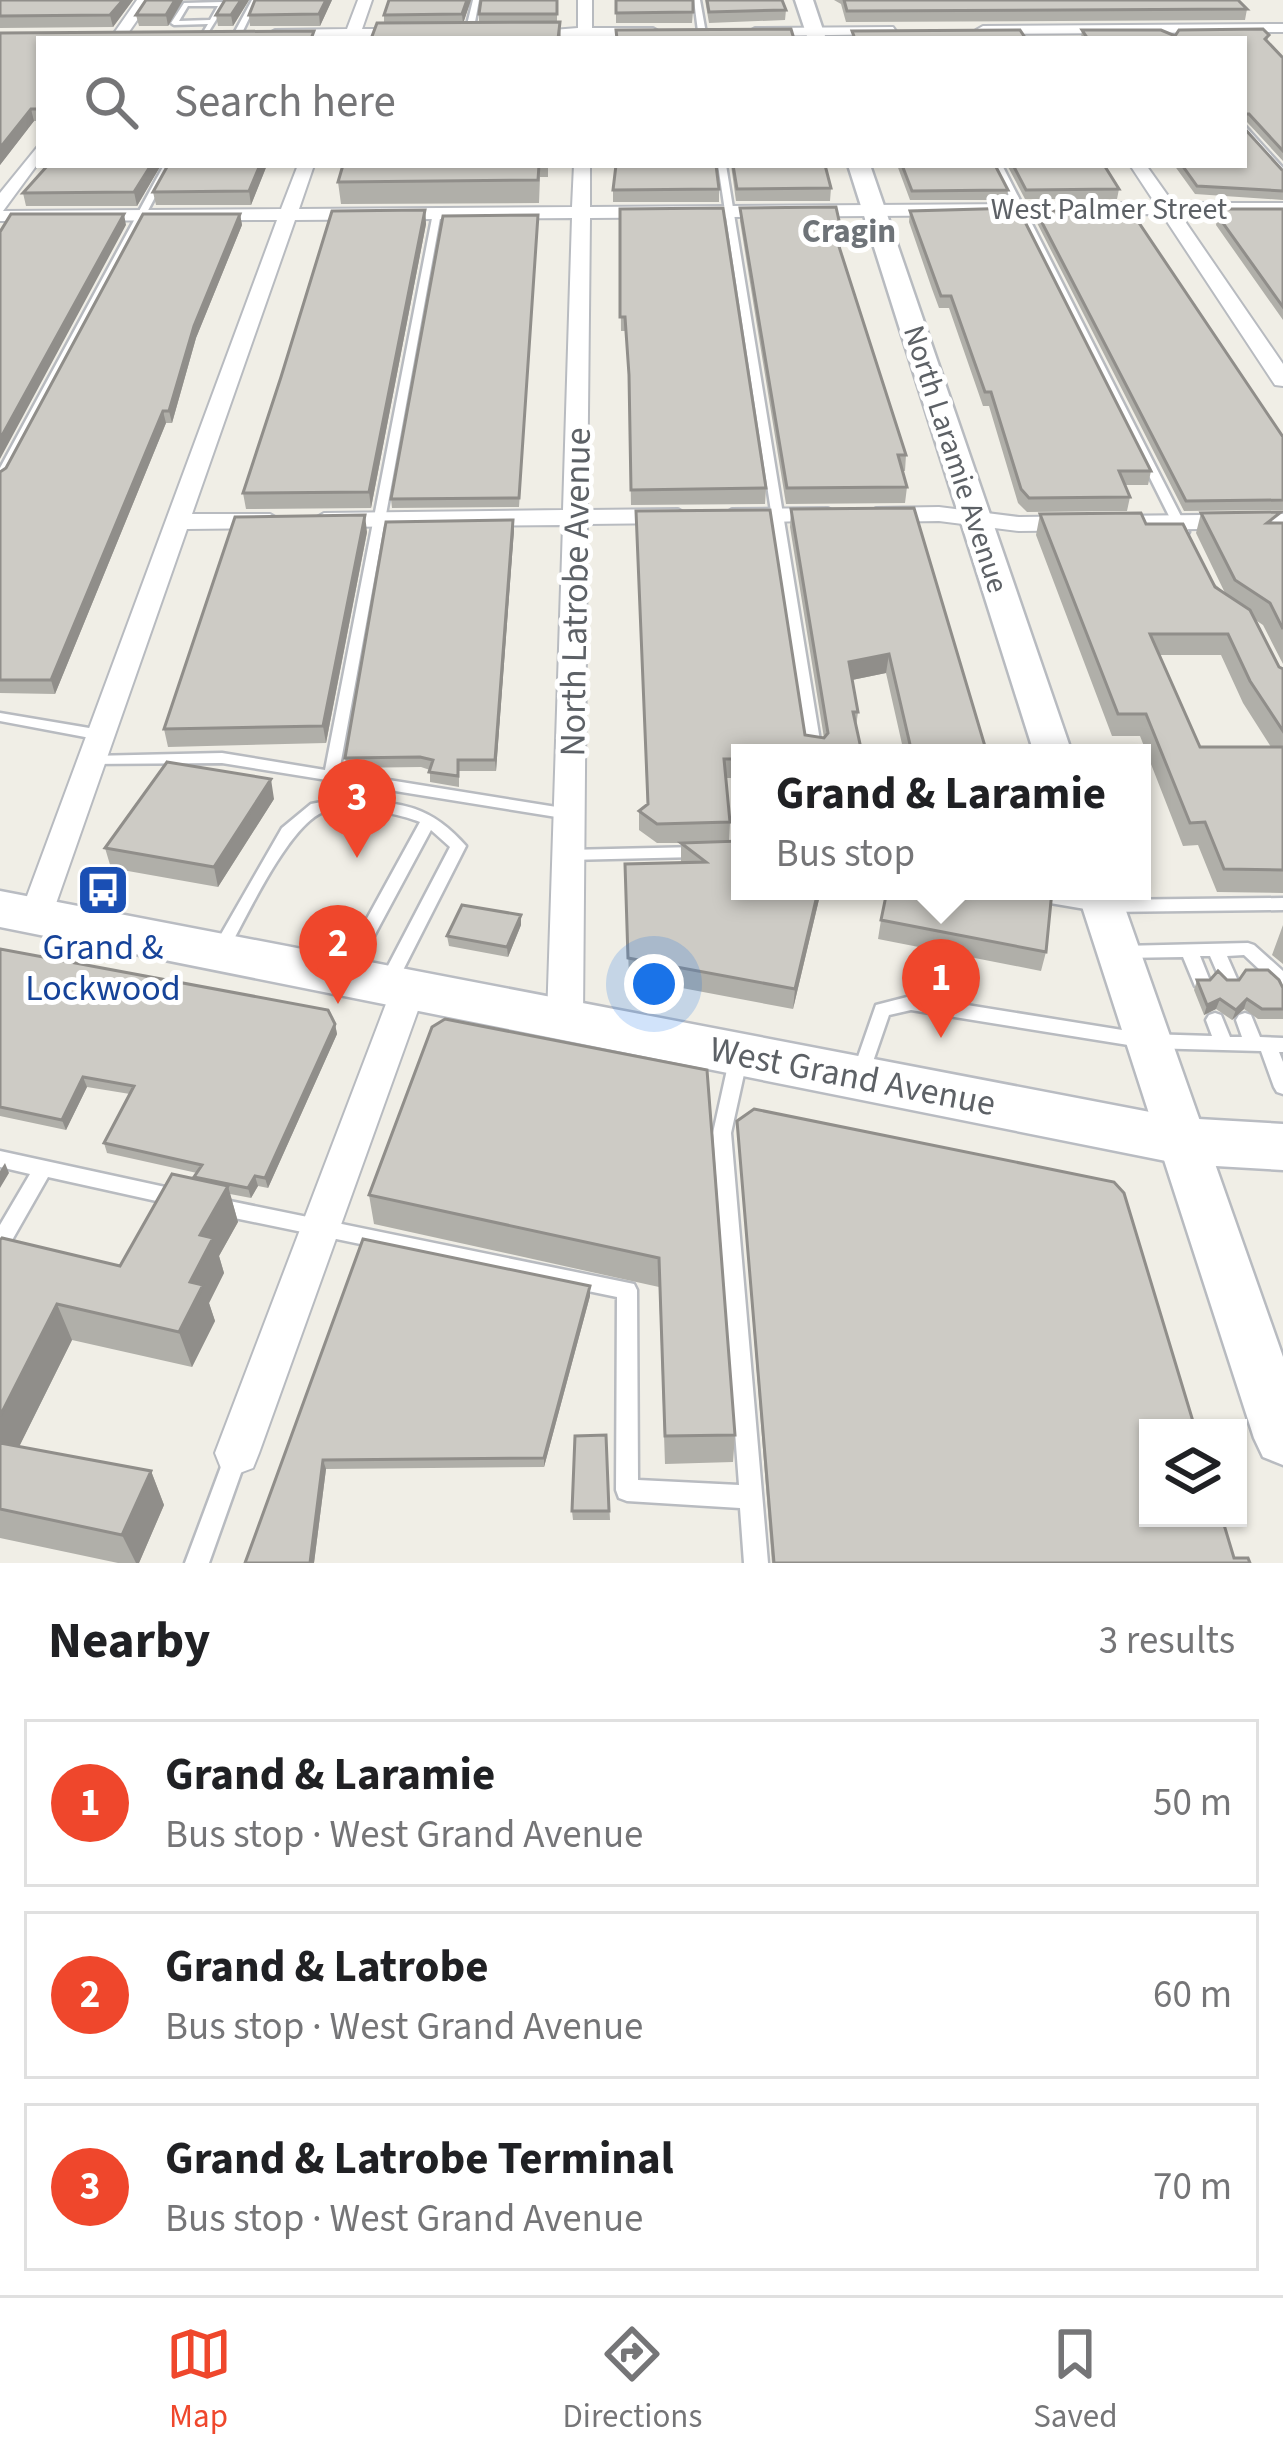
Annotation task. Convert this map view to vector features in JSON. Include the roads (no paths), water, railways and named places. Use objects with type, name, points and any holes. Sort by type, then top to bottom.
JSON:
[{"type":"main road","name":"West Grand Avenue","points":[[18,912],[1181,1141],[1283,1147]]},
{"type":"street","points":[[119,36],[144,0]]},
{"type":"street","points":[[365,0],[352,36],[430,33]]},
{"type":"street","points":[[585,0],[585,36]]},
{"type":"street","points":[[804,0],[816,35]]},
{"type":"street","points":[[1256,11],[1280,31]]},
{"type":"street","points":[[161,34],[209,28],[233,36]]},
{"type":"street","points":[[682,32],[912,31]]},
{"type":"street","points":[[955,31],[1280,31]]},
{"type":"street","points":[[450,33],[585,36],[663,32]]},
{"type":"street","points":[[99,35],[108,36]]},
{"type":"street","points":[[128,36],[139,35]]},
{"type":"street","points":[[0,206],[36,154]]},
{"type":"street","points":[[18,912],[92,761],[305,168]]},
{"type":"street","name":"North Latrobe Avenue","points":[[565,1019],[582,168]]},
{"type":"street","name":"North Laramie Avenue","points":[[860,168],[1050,744]]},
{"type":"street","points":[[1140,168],[1283,380]]},
{"type":"street","name":"West Palmer Street","points":[[0,216],[1283,208]]},
{"type":"street","points":[[178,522],[939,514],[1182,531],[1283,521]]},
{"type":"street","points":[[1102,900],[1283,1438]]},
{"type":"street","points":[[237,1453],[316,1228],[381,982]]},
{"type":"lane","points":[[237,36],[255,0]]},
{"type":"lane","points":[[470,33],[476,0]]},
{"type":"lane","points":[[697,0],[703,35]]},
{"type":"lane","points":[[186,4],[223,4],[209,28],[174,22],[186,4]]},
{"type":"lane","points":[[1247,131],[1283,173]]},
{"type":"lane","points":[[0,478],[166,168]]},
{"type":"lane","points":[[722,168],[814,744]]},
{"type":"lane","points":[[1000,168],[1182,531]]},
{"type":"lane","points":[[331,775],[437,213]]},
{"type":"lane","points":[[0,717],[101,735]]},
{"type":"lane","points":[[92,761],[222,758],[569,814]]},
{"type":"lane","points":[[220,950],[298,818],[337,804],[404,809],[429,820],[458,846],[381,982]]},
{"type":"lane","points":[[381,982],[429,820]]},
{"type":"lane","points":[[568,855],[719,851]]},
{"type":"lane","points":[[1151,900],[1283,904]]},
{"type":"lane","points":[[1118,952],[1248,949],[1283,981]]},
{"type":"lane","points":[[1216,950],[1229,981]]},
{"type":"lane","points":[[1189,951],[1201,981]]},
{"type":"lane","points":[[860,1077],[882,1010],[891,1004],[911,1003],[1148,1041],[1268,1044]]},
{"type":"lane","points":[[1215,1020],[1224,1043]]},
{"type":"lane","points":[[1245,1020],[1268,1044],[1283,1087]]},
{"type":"lane","points":[[740,1053],[722,1132],[756,1563]]},
{"type":"lane","points":[[0,1159],[627,1290],[628,1490],[751,1498]]},
{"type":"lane","points":[[0,1244],[43,1169]]},
{"type":"lane","points":[[196,1563],[237,1453]]},
{"type":"place","name":"Grand & Latrobe Terminal","points":[[357,858]]},
{"type":"place","name":"Grand & Lockwood","points":[[103,890]]},
{"type":"place","name":"Grand & Latrobe","points":[[338,1004]]},
{"type":"place","name":"Grand & Laramie","points":[[941,1038]]},
{"type":"district","name":"Cragin","points":[[849,230]]}]
